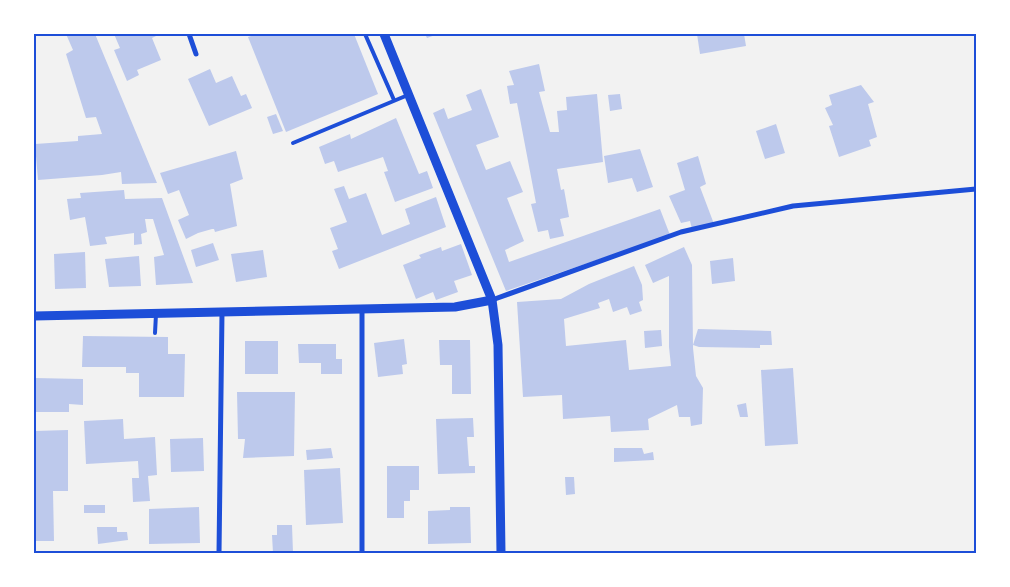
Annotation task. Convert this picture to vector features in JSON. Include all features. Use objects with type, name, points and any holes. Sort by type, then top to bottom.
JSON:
[{"type":"street","points":[[189,34],[196,54]]},
{"type":"street","points":[[384,34],[492,300],[498,345],[500,553]]},
{"type":"street","points":[[34,316],[455,307],[492,300],[681,232],[792,206],[976,189]]},
{"type":"street","points":[[362,309],[362,553]]},
{"type":"street","points":[[218,553],[222,312]]},
{"type":"lane","points":[[365,34],[394,100]]},
{"type":"lane","points":[[294,143],[408,94]]},
{"type":"lane","points":[[155,333],[156,314]]},
{"type":"building","points":[[66,34],[95,34],[157,183],[122,184],[121,172],[38,180],[35,144],[78,141],[78,136],[102,134],[96,117],[86,118],[66,54],[73,50]]},
{"type":"building","points":[[114,34],[155,34],[156,36],[152,38],[161,60],[137,70],[139,75],[127,81],[114,50],[120,48]]},
{"type":"building","points":[[257,34],[354,34],[378,94],[286,132],[248,37]]},
{"type":"building","points":[[425,34],[438,34],[427,38]]},
{"type":"building","points":[[697,34],[744,34],[746,46],[700,54]]},
{"type":"building","points":[[539,64],[545,91],[539,92],[550,132],[559,132],[557,111],[567,110],[566,97],[597,94],[603,162],[557,169],[561,190],[564,189],[569,217],[560,219],[564,236],[550,239],[548,230],[538,232],[531,204],[536,203],[517,103],[510,104],[507,86],[514,85],[509,71]]},
{"type":"building","points":[[210,69],[216,83],[232,76],[241,96],[246,94],[252,108],[209,126],[188,79]]},
{"type":"building","points":[[861,85],[874,102],[868,104],[877,137],[869,140],[871,146],[839,157],[829,126],[833,125],[825,108],[832,105],[829,95]]},
{"type":"building","points":[[481,89],[499,137],[476,145],[486,170],[510,161],[523,192],[507,198],[524,241],[505,250],[509,262],[660,209],[670,235],[506,291],[433,113],[444,108],[448,119],[472,110],[466,95]]},
{"type":"building","points":[[620,94],[622,109],[610,111],[608,95]]},
{"type":"building","points":[[276,114],[283,131],[273,134],[267,117]]},
{"type":"building","points":[[396,118],[419,174],[427,171],[433,188],[395,202],[384,172],[388,171],[383,157],[338,172],[334,161],[325,164],[319,147],[350,134],[351,139]]},
{"type":"building","points":[[776,124],[785,153],[765,159],[756,131]]},
{"type":"building","points":[[640,149],[653,187],[637,192],[632,178],[608,183],[604,156]]},
{"type":"building","points":[[236,151],[243,179],[230,184],[237,226],[215,232],[212,229],[186,239],[178,220],[189,215],[179,190],[168,194],[160,173]]},
{"type":"building","points":[[698,156],[706,184],[700,187],[714,224],[692,229],[690,221],[681,223],[669,196],[685,190],[677,163]]},
{"type":"building","points":[[344,186],[349,199],[366,193],[382,235],[410,224],[405,209],[436,197],[446,227],[339,269],[332,251],[338,249],[330,228],[347,222],[334,189]]},
{"type":"building","points":[[124,190],[125,199],[162,198],[193,283],[156,285],[154,257],[164,255],[153,219],[145,219],[147,232],[141,234],[142,244],[134,245],[134,233],[105,237],[107,244],[90,246],[85,217],[70,220],[67,199],[81,198],[80,193]]},
{"type":"building","points":[[213,243],[219,260],[196,267],[191,250]]},
{"type":"building","points":[[461,244],[472,275],[454,281],[458,292],[436,300],[433,292],[416,299],[403,265],[421,258],[419,255],[441,247],[442,251]]},
{"type":"building","points":[[684,247],[692,265],[693,348],[696,376],[703,388],[702,424],[691,426],[690,417],[679,417],[677,405],[648,419],[649,430],[611,432],[610,416],[563,419],[562,395],[523,397],[517,302],[561,299],[589,284],[634,266],[642,285],[643,300],[639,302],[642,311],[630,315],[627,307],[613,312],[609,299],[598,303],[600,308],[564,319],[566,346],[626,340],[629,370],[671,366],[669,347],[669,276],[653,283],[645,265]]},
{"type":"building","points":[[263,250],[267,277],[236,282],[231,254]]},
{"type":"building","points":[[85,252],[86,288],[55,289],[54,254]]},
{"type":"building","points":[[139,256],[141,286],[109,287],[105,259]]},
{"type":"building","points":[[733,258],[735,281],[712,284],[710,261]]},
{"type":"building","points":[[698,329],[771,331],[772,345],[760,345],[760,348],[699,347],[693,345]]},
{"type":"building","points":[[661,330],[662,346],[645,348],[644,331]]},
{"type":"building","points":[[83,336],[168,337],[168,354],[185,354],[184,397],[139,397],[139,373],[126,373],[126,367],[82,367]]},
{"type":"building","points":[[404,339],[407,364],[402,365],[403,374],[378,377],[374,343]]},
{"type":"building","points":[[439,340],[470,340],[471,394],[452,394],[452,365],[440,365]]},
{"type":"building","points":[[245,341],[278,341],[278,374],[245,374]]},
{"type":"building","points":[[298,344],[336,344],[336,359],[342,359],[342,374],[321,374],[321,363],[299,363]]},
{"type":"building","points":[[793,368],[798,444],[765,446],[761,370]]},
{"type":"building","points":[[34,378],[83,379],[83,405],[69,404],[69,412],[34,412]]},
{"type":"building","points":[[237,392],[295,392],[294,456],[243,458],[245,439],[238,439]]},
{"type":"building","points":[[746,403],[748,417],[740,417],[737,405]]},
{"type":"building","points":[[473,418],[474,437],[467,437],[469,466],[475,466],[475,473],[438,474],[436,419]]},
{"type":"building","points":[[123,419],[124,439],[155,437],[157,475],[148,476],[150,501],[133,502],[132,478],[139,478],[138,461],[86,464],[84,421]]},
{"type":"building","points":[[68,430],[68,491],[53,491],[54,541],[34,541],[34,431]]},
{"type":"building","points":[[203,438],[204,471],[171,472],[170,439]]},
{"type":"building","points":[[331,448],[333,458],[307,460],[306,450]]},
{"type":"building","points":[[614,448],[642,448],[644,454],[653,452],[654,460],[614,462]]},
{"type":"building","points":[[387,466],[419,466],[419,490],[410,490],[410,501],[404,501],[404,518],[387,518]]},
{"type":"building","points":[[340,468],[343,523],[306,525],[304,470]]},
{"type":"building","points":[[565,477],[574,477],[575,494],[566,495]]},
{"type":"building","points":[[84,505],[105,505],[105,513],[84,513]]},
{"type":"building","points":[[199,507],[200,543],[149,544],[149,509]]},
{"type":"building","points":[[450,507],[470,507],[471,543],[428,544],[428,511],[450,510]]},
{"type":"building","points":[[277,525],[292,525],[293,553],[273,553],[272,535],[277,535]]},
{"type":"building","points":[[97,527],[117,527],[117,532],[127,532],[128,540],[98,544]]}]
